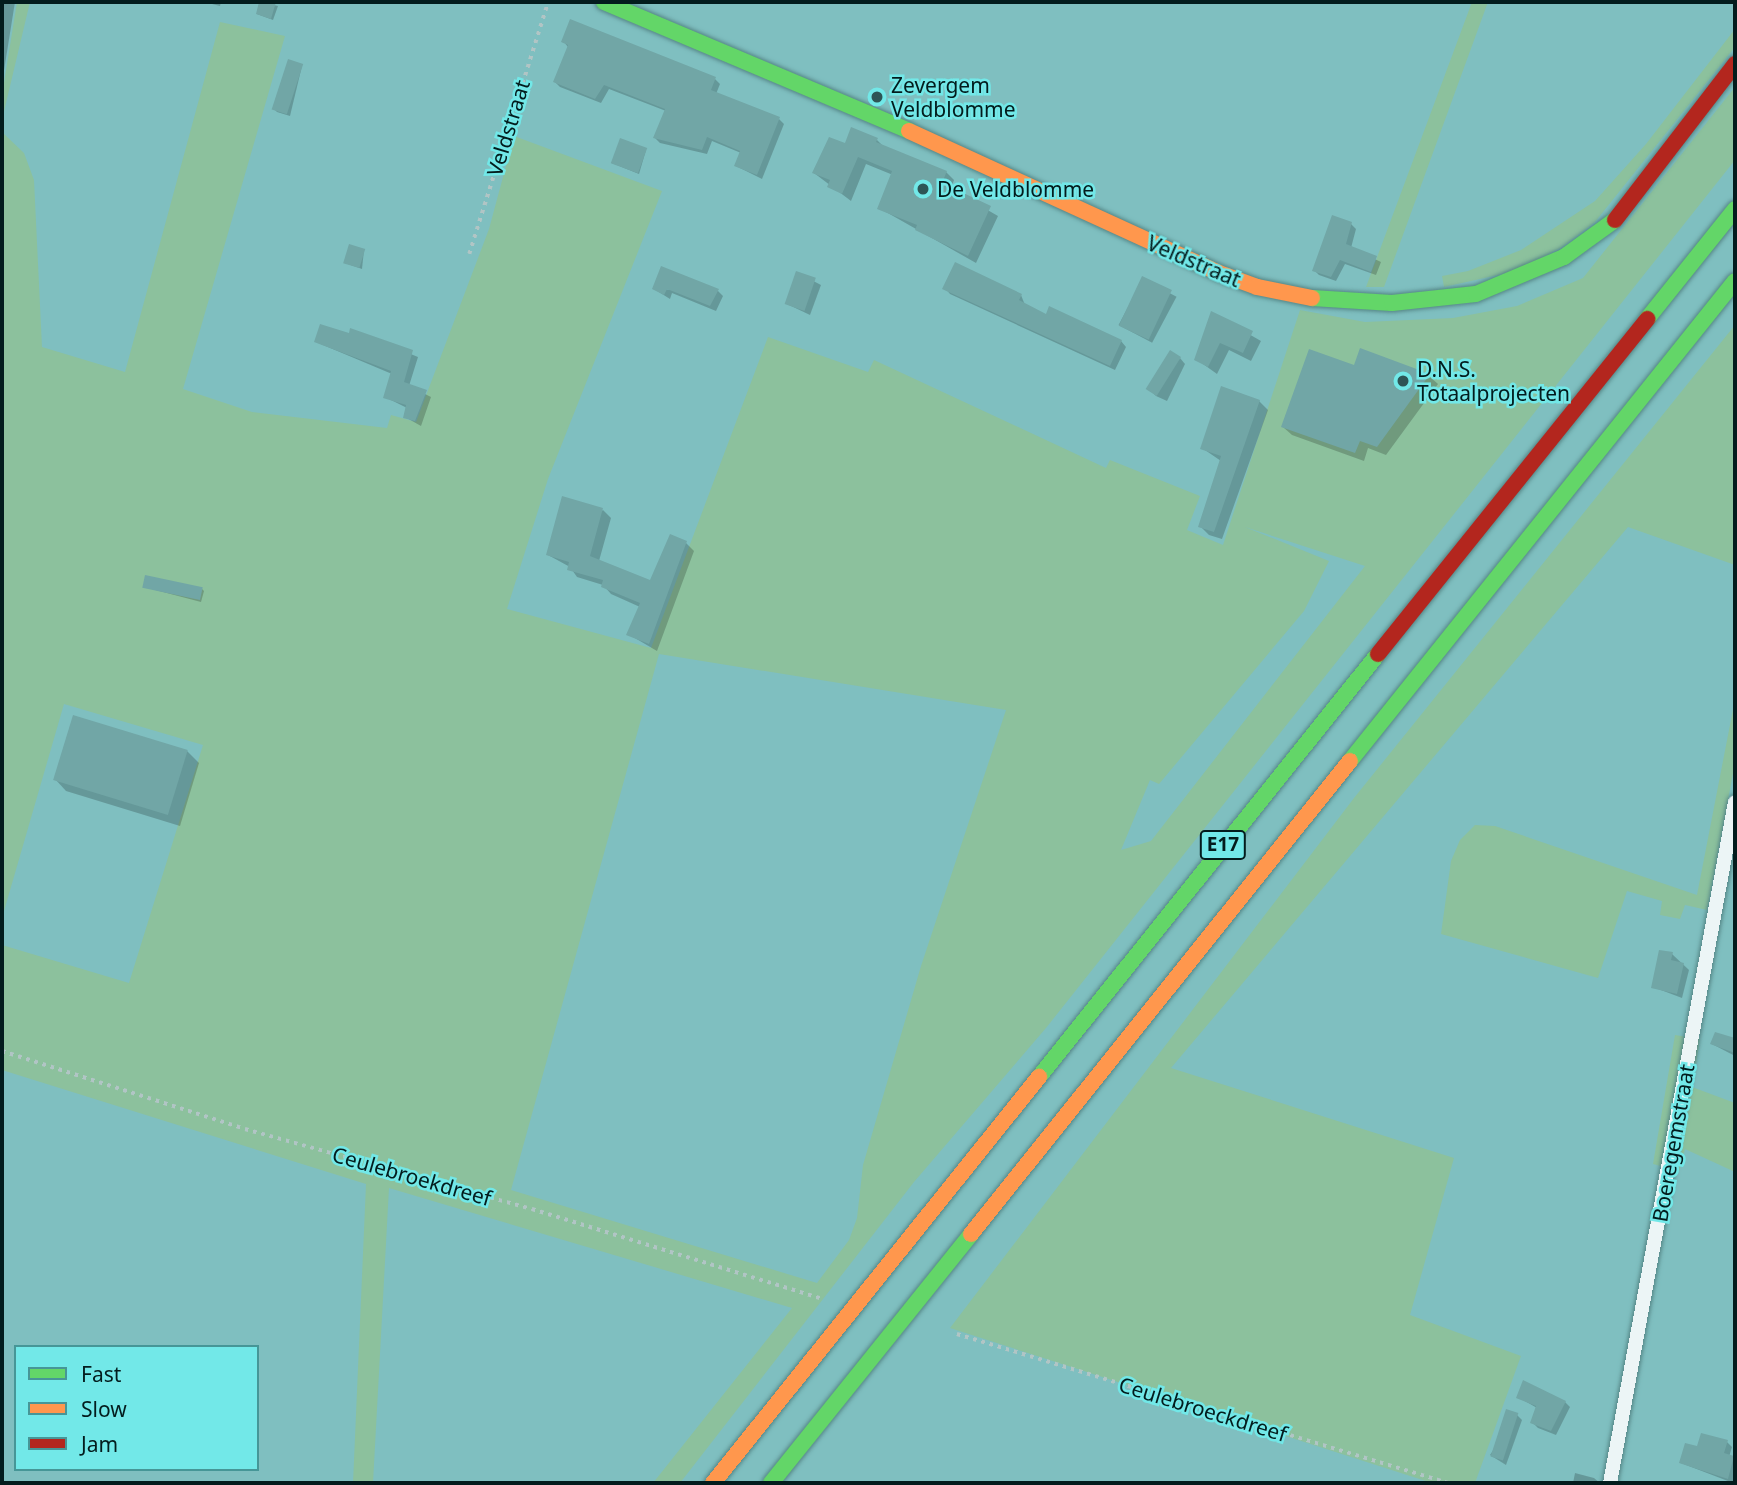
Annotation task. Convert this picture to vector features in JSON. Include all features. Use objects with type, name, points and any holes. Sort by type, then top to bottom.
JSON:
[{"type":"main road","name":"Veldstraat","points":[[604,2],[804,83],[1219,272],[1267,290],[1327,302],[1450,299],[1496,287],[1564,257],[1613,222],[1735,64]]},
{"type":"main road","name":"E17","points":[[713,1483],[1735,209]]},
{"type":"main road","name":"E17","points":[[771,1483],[1735,281]]},
{"type":"street","name":"Boeregemstraat","points":[[1610,1483],[1735,802]]},
{"type":"path","name":"Veldstraat","points":[[469,254],[548,2]]},
{"type":"path","name":"Ceulebroekdreef","points":[[2,1051],[245,1129],[532,1209],[822,1299]]},
{"type":"path","name":"Ceulebroeckdreef","points":[[957,1334],[1448,1483]]},
{"type":"green space","points":[[17,2],[30,2],[2,120],[2,95]]},
{"type":"green space","points":[[1472,2],[1488,2],[1384,287],[1366,287]]},
{"type":"green space","points":[[220,22],[285,36],[183,389],[252,412],[387,428],[391,415],[416,422],[489,229],[514,136],[662,191],[548,479],[507,609],[651,648],[768,337],[868,372],[874,360],[1106,468],[1110,460],[1200,496],[1187,530],[1223,545],[1300,310],[1365,322],[1453,318],[1517,306],[1583,278],[1735,87],[1735,160],[1046,1028],[914,1182],[680,1483],[653,1483],[792,1308],[389,1188],[373,1483],[353,1483],[366,1184],[2,1070],[2,945],[129,983],[203,745],[64,704],[2,918],[2,132],[24,153],[34,180],[42,347],[125,372]],"holes":[[[1245,527],[1365,566],[1151,841],[1121,850],[1150,780],[1159,784],[1304,611],[1329,561]],[[659,654],[1006,710],[921,966],[863,1165],[857,1218],[849,1240],[817,1283],[511,1190]]]},
{"type":"green space","points":[[1735,29],[1735,47],[1595,222],[1562,247],[1516,271],[1444,287],[1442,276],[1468,271],[1521,250],[1595,201],[1646,144]]},
{"type":"green space","points":[[1735,325],[1735,565],[1628,527],[1171,1068],[1454,1158],[1410,1315],[1521,1356],[1475,1483],[1432,1483],[950,1328],[1354,798]]},
{"type":"green space","points":[[1735,699],[1735,763],[1707,910],[1685,905],[1680,919],[1660,915],[1662,901],[1627,891],[1598,978],[1441,934],[1451,861],[1460,840],[1475,825],[1495,826],[1697,895]]},
{"type":"green space","points":[[1675,1035],[1700,1039],[1692,1087],[1735,1103],[1735,1172],[1685,1149],[1679,1171],[1653,1164]]},
{"type":"building","points":[[259,2],[276,2],[271,19],[256,14]]},
{"type":"building","points":[[570,19],[716,77],[711,90],[780,117],[757,175],[734,166],[740,151],[707,137],[702,150],[653,138],[665,109],[604,85],[595,99],[553,82],[568,45],[561,42]]},
{"type":"building","points":[[288,59],[303,64],[287,114],[272,109]]},
{"type":"building","points":[[851,127],[878,138],[876,142],[947,171],[942,183],[991,206],[968,256],[915,230],[917,225],[877,209],[892,171],[858,157],[842,194],[827,187],[830,180],[812,173],[829,137],[845,143]]},
{"type":"building","points":[[620,138],[647,148],[638,173],[611,163]]},
{"type":"building","points":[[1332,215],[1352,222],[1346,244],[1377,256],[1371,272],[1340,260],[1331,277],[1312,271]]},
{"type":"building","points":[[349,244],[365,249],[359,268],[343,263]]},
{"type":"building","points":[[955,262],[1022,294],[1019,300],[1046,314],[1049,306],[1122,340],[1110,366],[942,289]]},
{"type":"building","points":[[661,266],[719,289],[710,306],[667,289],[664,295],[652,289]]},
{"type":"building","points":[[796,271],[816,278],[804,311],[785,304]]},
{"type":"building","points":[[1142,276],[1172,290],[1149,340],[1119,326]]},
{"type":"building","points":[[1211,311],[1253,331],[1243,353],[1220,343],[1208,367],[1194,360]]},
{"type":"building","points":[[320,324],[349,333],[350,328],[413,350],[404,382],[427,390],[415,421],[403,418],[406,405],[383,398],[391,371],[314,342]]},
{"type":"building","points":[[1360,348],[1430,374],[1377,447],[1360,441],[1355,453],[1281,427],[1309,349],[1354,365]]},
{"type":"building","points":[[1170,350],[1181,357],[1157,396],[1146,389]]},
{"type":"building","points":[[1221,386],[1260,400],[1214,532],[1198,527],[1221,456],[1200,449]]},
{"type":"building","points":[[562,496],[603,508],[590,556],[650,580],[670,534],[687,541],[649,644],[626,635],[640,603],[601,587],[603,580],[567,570],[569,562],[546,555]]},
{"type":"building","points":[[145,575],[203,587],[200,600],[142,588]]},
{"type":"building","points":[[73,715],[188,750],[168,815],[53,780]]},
{"type":"building","points":[[1659,950],[1673,952],[1671,960],[1684,963],[1677,994],[1651,988]]},
{"type":"building","points":[[1715,1032],[1735,1038],[1735,1053],[1710,1044]]},
{"type":"building","points":[[1523,1380],[1566,1401],[1551,1431],[1530,1423],[1536,1406],[1516,1398]]},
{"type":"building","points":[[1506,1409],[1518,1413],[1503,1461],[1491,1457]]},
{"type":"building","points":[[1701,1433],[1728,1440],[1724,1453],[1734,1456],[1728,1479],[1679,1463],[1685,1443],[1697,1446]]},
{"type":"traffic: fast","points":[[604,2],[909,131]]},
{"type":"traffic: fast","points":[[1647,319],[1735,209]]},
{"type":"traffic: fast","points":[[1312,298],[1392,303],[1476,294],[1564,257],[1615,220]]},
{"type":"traffic: fast","points":[[1350,761],[1735,281]]},
{"type":"traffic: fast","points":[[1039,1077],[1378,654]]},
{"type":"traffic: fast","points":[[771,1483],[971,1234]]},
{"type":"traffic: slow","points":[[909,131],[1219,273],[1257,287],[1312,298]]},
{"type":"traffic: slow","points":[[971,1234],[1350,761]]},
{"type":"traffic: slow","points":[[713,1483],[1039,1077]]},
{"type":"traffic: jam","points":[[1615,220],[1735,64]]},
{"type":"traffic: jam","points":[[1378,654],[1647,319]]},
{"type":"place","name":"Zevergem Veldblomme","points":[[877,97]]},
{"type":"place","name":"De Veldblomme","points":[[923,189]]},
{"type":"place","name":"D.N.S. Totaalprojecten","points":[[1403,381]]}]
